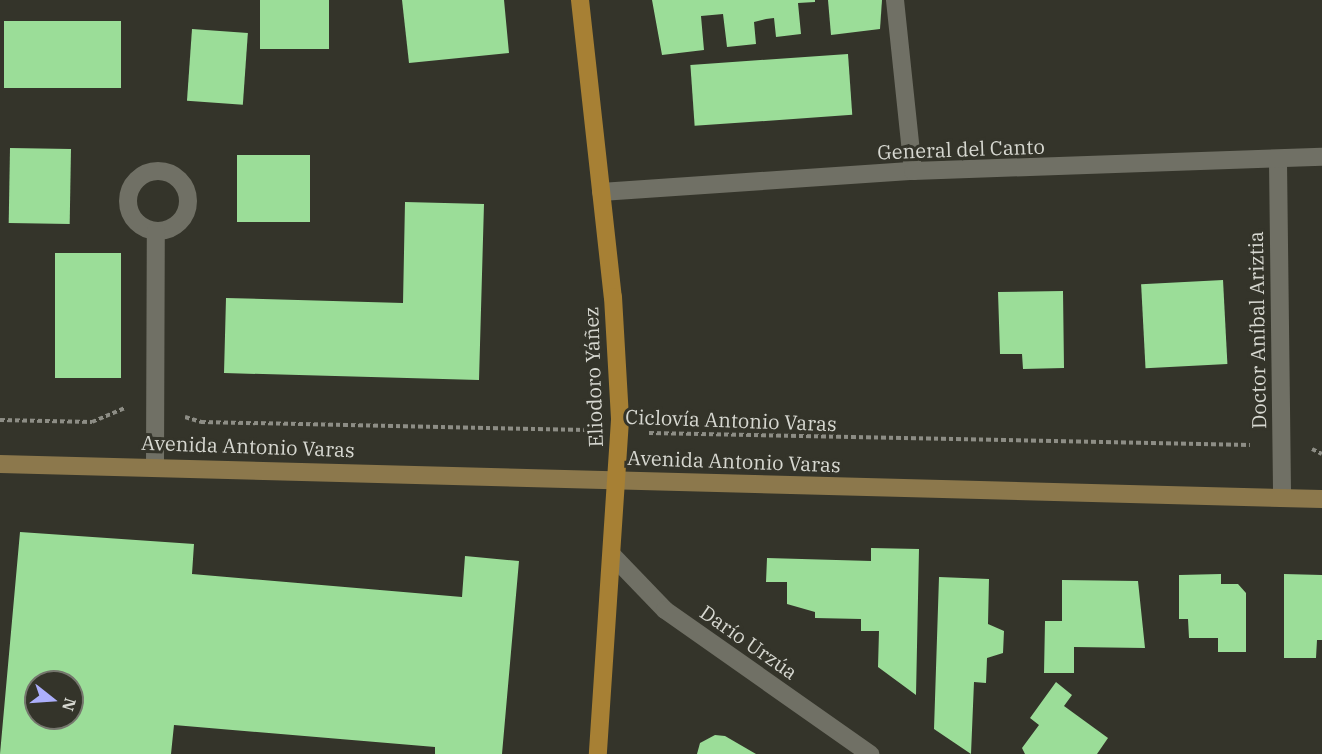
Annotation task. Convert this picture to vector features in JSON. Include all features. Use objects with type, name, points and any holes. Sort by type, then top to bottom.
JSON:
[{"type":"main road","name":"Eliodoro Yáñez","points":[[580,0],[602,192],[620,432],[598,754]]},
{"type":"main road","name":"Avenida Antonio Varas","points":[[0,464],[154,466],[618,481],[1322,499]]},
{"type":"street","points":[[895,0],[913,171]]},
{"type":"street","name":"General del Canto","points":[[602,192],[913,171],[1278,162],[1322,157]]},
{"type":"street","name":"Doctor Aníbal Ariztia","points":[[1278,162],[1282,498]]},
{"type":"street","points":[[154,466],[156,231]]},
{"type":"street","name":"Darío Urzúa","points":[[613,556],[665,610],[870,754]]},
{"type":"path","name":"Ciclovía Antonio Varas","points":[[0,420],[92,422],[123,408],[155,406],[201,422],[1281,446],[1322,454]]},
{"type":"building","points":[[260,0],[329,0],[329,49],[260,49]]},
{"type":"building","points":[[402,0],[504,0],[509,53],[409,63]]},
{"type":"building","points":[[652,0],[815,0],[815,2],[798,3],[801,34],[776,37],[774,18],[766,19],[754,22],[756,44],[727,47],[723,14],[701,16],[704,50],[662,55]]},
{"type":"building","points":[[828,0],[882,0],[880,29],[831,35]]},
{"type":"building","points":[[4,21],[121,21],[121,88],[4,88]]},
{"type":"building","points":[[192,29],[248,33],[243,105],[187,101]]},
{"type":"building","points":[[848,54],[852,115],[695,126],[690,65]]},
{"type":"building","points":[[10,148],[71,149],[70,224],[9,223]]},
{"type":"building","points":[[237,155],[310,155],[310,222],[237,222]]},
{"type":"building","points":[[405,202],[484,204],[479,380],[224,373],[226,298],[403,303]]},
{"type":"building","points":[[55,253],[121,253],[121,378],[55,378]]},
{"type":"building","points":[[1223,280],[1227,364],[1146,368],[1141,284]]},
{"type":"building","points":[[1063,291],[1064,368],[1023,369],[1022,354],[1000,354],[998,292]]},
{"type":"building","points":[[20,532],[194,544],[192,574],[462,597],[465,556],[519,561],[502,754],[435,754],[435,747],[174,725],[171,754],[0,754]]},
{"type":"building","points":[[871,548],[919,549],[916,695],[878,667],[879,631],[861,631],[861,619],[815,618],[815,612],[787,604],[787,582],[766,582],[767,558],[871,561]]},
{"type":"building","points":[[1221,574],[1221,584],[1238,584],[1246,593],[1246,652],[1218,652],[1218,638],[1189,638],[1188,619],[1179,619],[1179,575]]},
{"type":"building","points":[[1284,574],[1322,575],[1322,640],[1317,640],[1316,658],[1284,658]]},
{"type":"building","points":[[939,577],[989,579],[988,624],[1004,631],[1003,653],[987,658],[986,683],[974,682],[971,754],[934,729]]},
{"type":"building","points":[[1062,580],[1138,581],[1145,648],[1074,647],[1074,673],[1044,673],[1045,621],[1062,621]]},
{"type":"building","points":[[1056,682],[1072,695],[1064,706],[1108,738],[1097,754],[1025,754],[1022,748],[1039,725],[1030,718]]},
{"type":"building","points":[[715,735],[725,736],[756,754],[697,754],[700,743]]}]
